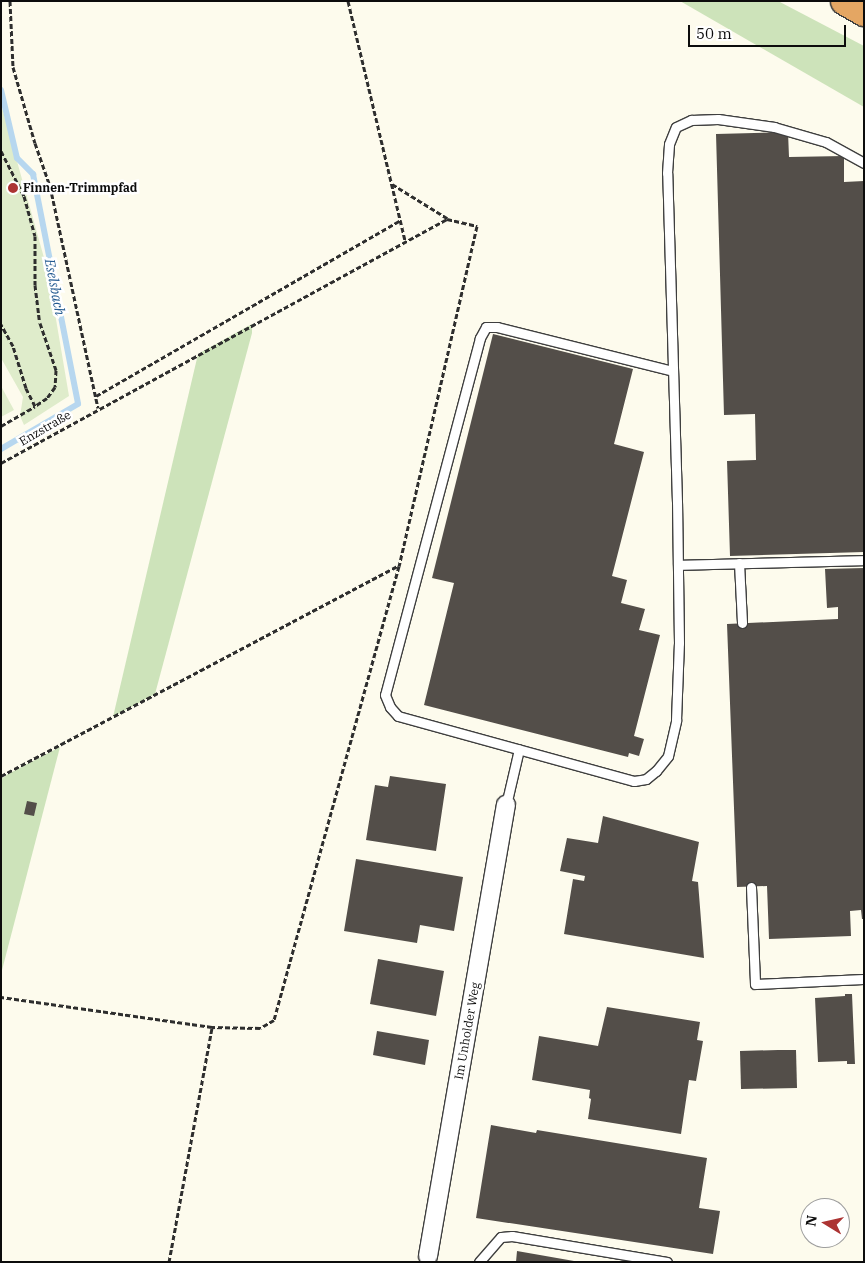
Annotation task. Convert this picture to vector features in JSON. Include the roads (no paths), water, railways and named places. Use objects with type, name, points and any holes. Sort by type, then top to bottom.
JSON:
[{"type":"highway","points":[[845,1],[864,12]]},
{"type":"street","name":"Im Unholder Weg","points":[[427,1260],[506,805]]},
{"type":"lane","points":[[673,371],[497,327],[486,327],[480,338],[385,695],[390,707],[398,716],[634,781],[646,779],[656,771],[668,756],[676,720],[679,643],[678,565],[673,371],[667,173],[669,144],[676,127],[691,120],[718,119],[774,127],[826,142],[864,163]]},
{"type":"lane","points":[[678,565],[864,560]]},
{"type":"lane","points":[[739,563],[742,623]]},
{"type":"lane","points":[[506,805],[519,749]]},
{"type":"lane","points":[[751,887],[755,984],[864,979]]},
{"type":"lane","points":[[479,1262],[501,1237],[512,1236],[667,1262]]},
{"type":"waterway","name":"Eselsbach","points":[[1,90],[17,158],[33,174],[78,404],[1,449]]},
{"type":"place","name":"Finnen-Trimmpfad","points":[[13,188]]}]
